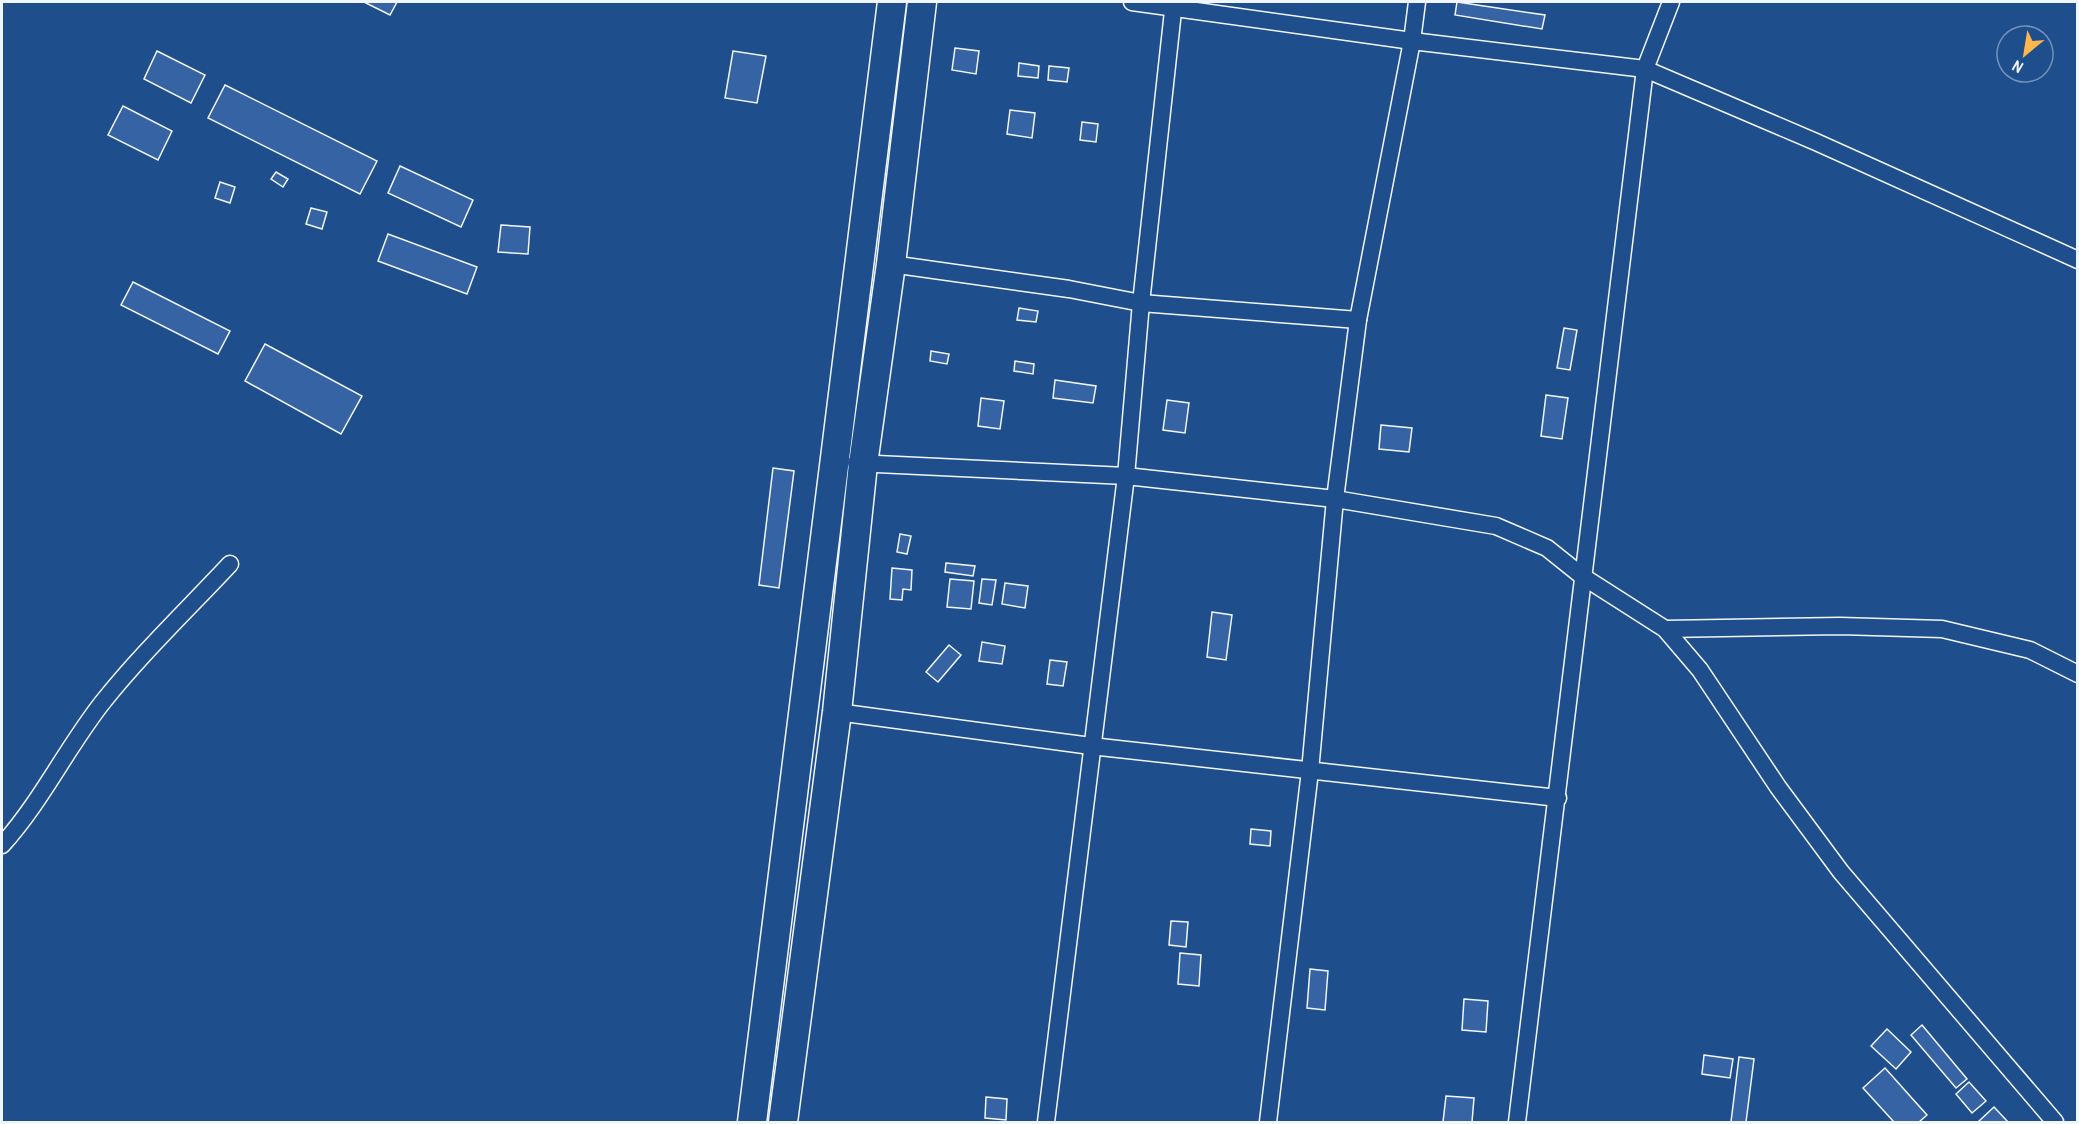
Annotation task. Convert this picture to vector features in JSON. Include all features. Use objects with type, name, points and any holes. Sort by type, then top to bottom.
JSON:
[{"type":"highway","points":[[752,1122],[822,581],[834,461],[892,2]]},
{"type":"highway","points":[[783,1122],[837,712],[863,464],[891,264],[922,2]]},
{"type":"street","points":[[1132,2],[1174,5],[1412,41],[1645,69],[1816,142],[2078,260]]},
{"type":"street","points":[[1268,1122],[1310,771],[1335,499],[1358,320],[1412,41],[1417,2]]},
{"type":"street","points":[[1517,1122],[1645,69],[1671,2]]},
{"type":"street","points":[[1046,1122],[1126,476],[1141,303],[1174,5]]},
{"type":"street","points":[[891,264],[1069,289],[1141,303],[1358,320]]},
{"type":"street","points":[[834,461],[1126,476],[1335,499],[1496,526],[1548,548],[1582,576],[1665,629],[1700,670],[1778,787],[1841,872],[2055,1122]]},
{"type":"street","points":[[2,845],[32,810],[78,737],[103,703],[230,564]]},
{"type":"street","points":[[1665,629],[1840,626],[1942,629],[2030,650],[2078,674]]},
{"type":"street","points":[[837,712],[1091,746],[1558,798]]},
{"type":"building","points":[[364,2],[397,2],[390,15]]},
{"type":"building","points":[[1457,2],[1545,15],[1542,29],[1455,15]]},
{"type":"building","points":[[955,48],[979,51],[976,74],[952,70]]},
{"type":"building","points":[[157,51],[205,75],[191,103],[144,79]]},
{"type":"building","points":[[733,51],[766,56],[757,103],[725,98]]},
{"type":"building","points":[[1019,63],[1039,66],[1038,78],[1018,76]]},
{"type":"building","points":[[1049,66],[1069,68],[1067,82],[1048,80]]},
{"type":"building","points":[[225,85],[377,161],[360,194],[208,118]]},
{"type":"building","points":[[123,106],[172,131],[158,160],[108,135]]},
{"type":"building","points":[[1010,110],[1035,113],[1032,138],[1007,134]]},
{"type":"building","points":[[1082,122],[1098,124],[1096,142],[1080,140]]},
{"type":"building","points":[[400,166],[473,200],[461,227],[388,193]]},
{"type":"building","points":[[276,172],[288,179],[283,187],[271,179]]},
{"type":"building","points":[[220,182],[235,187],[230,203],[215,198]]},
{"type":"building","points":[[311,208],[327,212],[322,229],[306,224]]},
{"type":"building","points":[[501,225],[530,227],[528,254],[498,252]]},
{"type":"building","points":[[388,234],[477,267],[467,294],[378,261]]},
{"type":"building","points":[[133,282],[230,331],[218,354],[121,305]]},
{"type":"building","points":[[1019,308],[1038,311],[1036,322],[1017,320]]},
{"type":"building","points":[[1564,328],[1577,330],[1570,370],[1557,368]]},
{"type":"building","points":[[265,344],[362,396],[341,434],[245,381]]},
{"type":"building","points":[[931,351],[949,354],[947,364],[930,361]]},
{"type":"building","points":[[1015,361],[1034,364],[1033,374],[1014,371]]},
{"type":"building","points":[[1055,380],[1096,386],[1093,403],[1053,398]]},
{"type":"building","points":[[1546,395],[1568,398],[1562,439],[1541,436]]},
{"type":"building","points":[[981,398],[1004,401],[1000,429],[978,426]]},
{"type":"building","points":[[1167,400],[1189,403],[1185,433],[1163,430]]},
{"type":"building","points":[[1381,425],[1412,428],[1409,452],[1379,449]]},
{"type":"building","points":[[773,468],[794,471],[779,588],[759,585]]},
{"type":"building","points":[[900,534],[911,536],[907,554],[897,552]]},
{"type":"building","points":[[946,563],[975,566],[973,576],[945,572]]},
{"type":"building","points":[[892,568],[912,570],[911,590],[903,589],[902,600],[890,599]]},
{"type":"building","points":[[950,579],[974,581],[971,609],[947,607]]},
{"type":"building","points":[[982,579],[996,580],[992,605],[979,603]]},
{"type":"building","points":[[1005,583],[1028,586],[1025,608],[1002,604]]},
{"type":"building","points":[[1212,612],[1232,615],[1226,660],[1207,657]]},
{"type":"building","points":[[982,642],[1005,646],[1002,664],[979,661]]},
{"type":"building","points":[[949,645],[961,655],[938,682],[926,672]]},
{"type":"building","points":[[1050,660],[1067,662],[1063,686],[1047,684]]},
{"type":"building","points":[[1251,829],[1271,831],[1270,846],[1250,844]]},
{"type":"building","points":[[1171,921],[1188,922],[1186,947],[1169,945]]},
{"type":"building","points":[[1180,953],[1201,955],[1199,986],[1178,984]]},
{"type":"building","points":[[1310,969],[1328,971],[1325,1010],[1307,1008]]},
{"type":"building","points":[[1464,999],[1488,1001],[1486,1032],[1462,1030]]},
{"type":"building","points":[[1922,1025],[1967,1079],[1956,1088],[1911,1035]]},
{"type":"building","points":[[1887,1029],[1911,1052],[1896,1069],[1871,1046]]},
{"type":"building","points":[[1704,1055],[1733,1059],[1730,1078],[1702,1074]]},
{"type":"building","points":[[1739,1057],[1754,1059],[1746,1122],[1731,1122]]},
{"type":"building","points":[[1885,1068],[1927,1115],[1919,1122],[1894,1122],[1863,1088]]},
{"type":"building","points":[[1969,1082],[1986,1101],[1972,1113],[1956,1094]]},
{"type":"building","points":[[1446,1096],[1474,1098],[1472,1122],[1443,1122]]},
{"type":"building","points":[[986,1097],[1007,1099],[1006,1120],[985,1118]]},
{"type":"building","points":[[1994,1107],[2008,1122],[1978,1122]]}]
